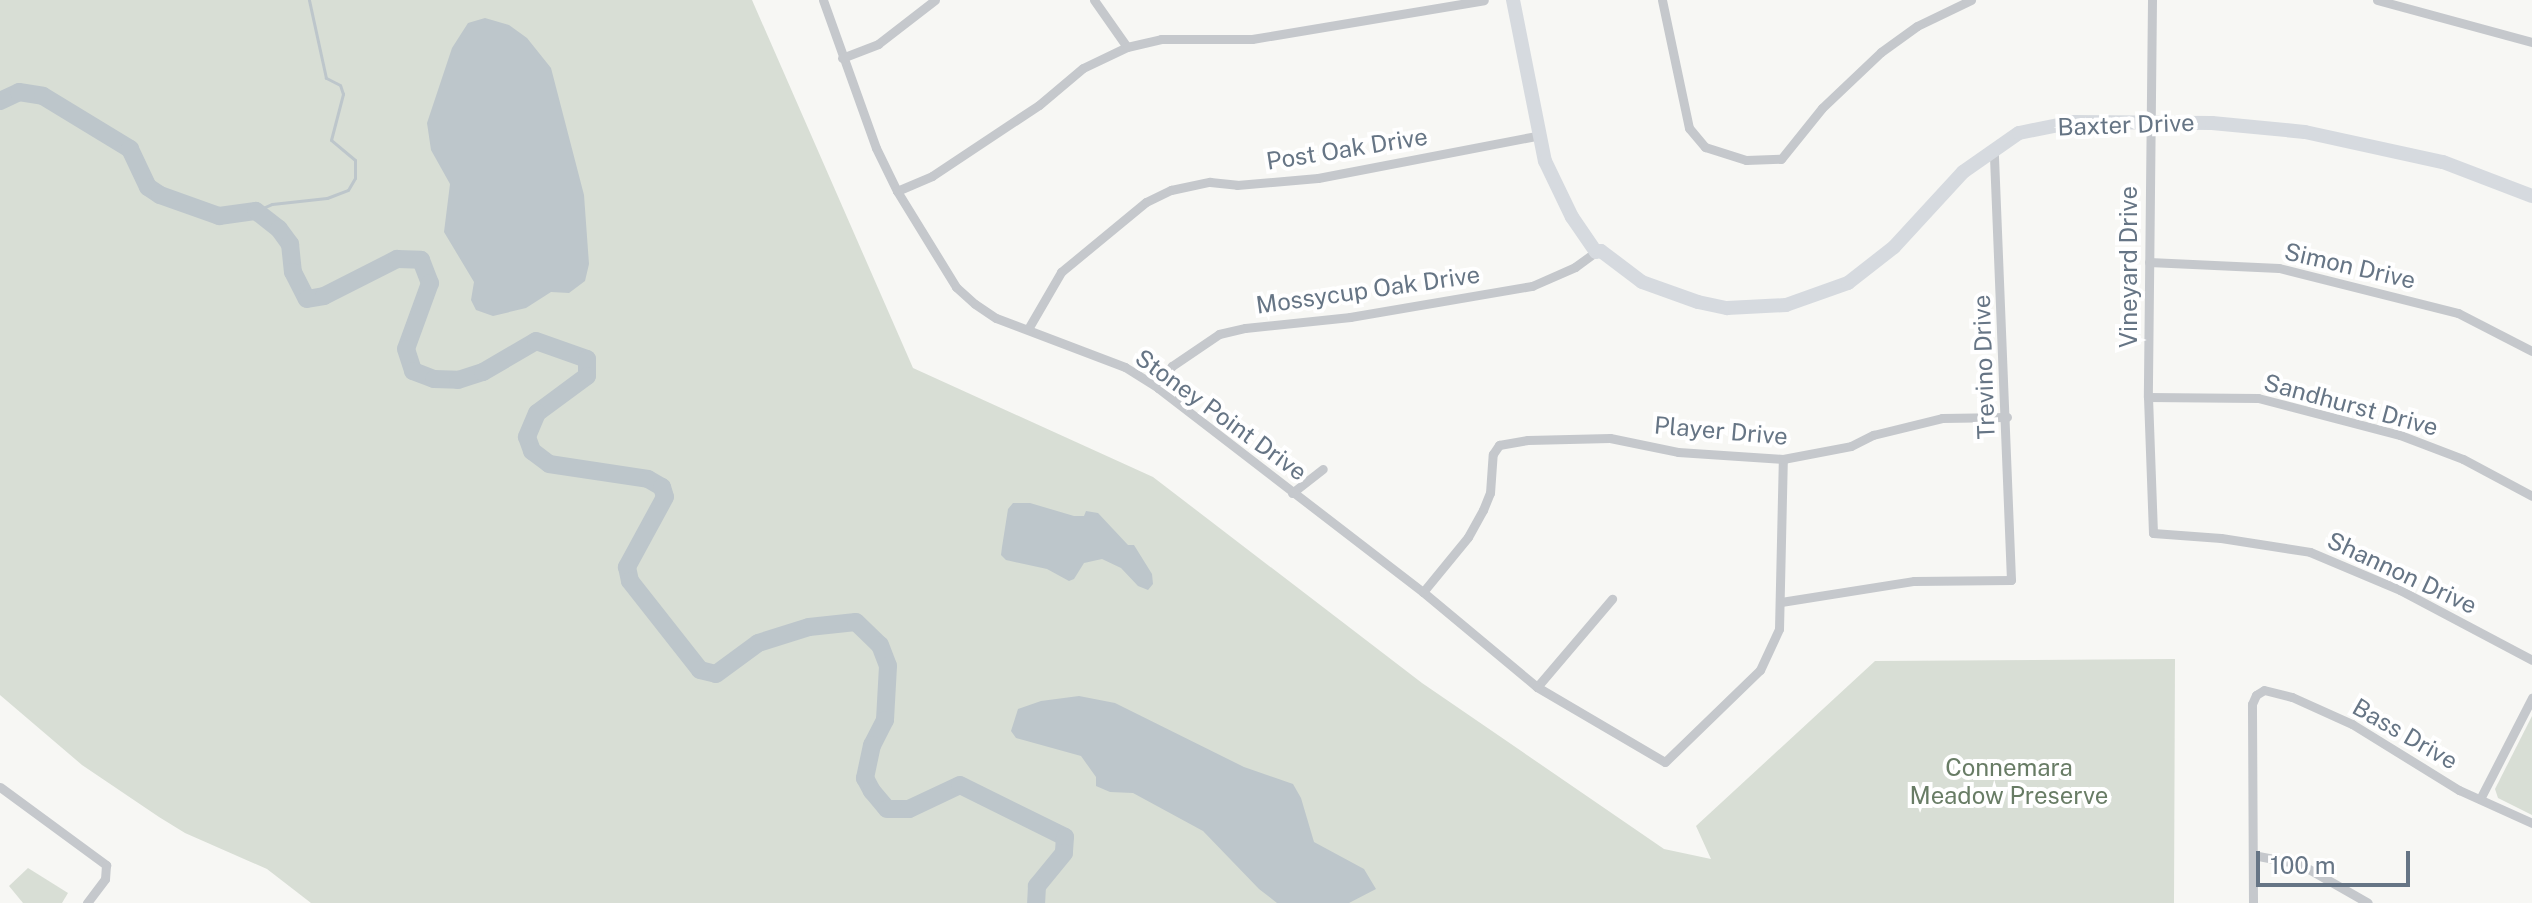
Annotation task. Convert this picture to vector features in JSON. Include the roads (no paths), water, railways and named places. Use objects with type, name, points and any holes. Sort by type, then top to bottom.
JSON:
[{"type":"street","name":"Stoney Point Drive","points":[[823,0],[876,148],[897,191],[956,287],[996,318],[1125,367],[1158,388],[1423,592],[1537,687],[1665,762],[1760,670],[1779,629],[1781,602]]},
{"type":"street","points":[[842,58],[878,44],[935,0]]},
{"type":"street","points":[[1094,0],[1127,47]]},
{"type":"street","points":[[897,191],[932,176],[1026,114],[1083,68],[1127,47],[1161,39],[1265,37],[1484,0]]},
{"type":"street","points":[[1513,0],[1541,135],[1556,189],[1596,252]]},
{"type":"street","points":[[1662,0],[1689,128],[1705,147],[1746,160],[1781,159],[1822,108],[1881,52],[1917,26],[1971,0]]},
{"type":"street","name":"Vineyard Drive","points":[[2152,0],[2148,397],[2153,533]]},
{"type":"street","points":[[2377,0],[2532,42]]},
{"type":"street","name":"Baxter Drive","points":[[1596,252],[1601,251],[1642,282],[1698,302],[1727,308],[1786,305],[1821,296],[1872,267],[1963,172],[2019,133],[2073,122],[2212,123],[2305,132],[2443,162],[2532,196]]},
{"type":"street","name":"Post Oak Drive","points":[[1028,329],[1061,272],[1146,202],[1171,190],[1210,182],[1237,185],[1318,178],[1541,135]]},
{"type":"street","name":"Trevino Drive","points":[[1781,602],[1914,581],[2011,580],[2007,417],[1994,153]]},
{"type":"street","name":"Mossycup Oak Drive","points":[[1158,388],[1172,366],[1219,334],[1257,326],[1350,317],[1532,286],[1575,267],[1596,252]]},
{"type":"street","name":"Simon Drive","points":[[2149,262],[2279,268],[2458,313],[2532,351]]},
{"type":"street","name":"Sandhurst Drive","points":[[2148,397],[2200,395],[2272,402],[2412,440],[2463,459],[2532,496]]},
{"type":"street","name":"Player Drive","points":[[1423,592],[1468,537],[1483,510],[1490,493],[1491,466],[1499,445],[1528,440],[1610,438],[1678,452],[1783,459],[1851,446],[1873,435],[1942,418],[2007,417]]},
{"type":"street","points":[[1781,602],[1783,459]]},
{"type":"street","points":[[1292,493],[1323,469]]},
{"type":"street","name":"Shannon Drive","points":[[2153,533],[2221,538],[2310,552],[2400,590],[2532,660]]},
{"type":"street","points":[[1537,687],[1612,599]]},
{"type":"street","name":"Bass Drive","points":[[2253,855],[2252,704],[2256,695],[2269,690],[2352,724],[2480,799],[2532,823]]},
{"type":"street","points":[[2480,799],[2532,698]]},
{"type":"street","points":[[0,787],[101,859],[107,872],[87,903]]},
{"type":"street","points":[[2253,903],[2253,855],[2300,864],[2368,903]]},
{"type":"waterway","points":[[256,211],[272,204],[327,198],[348,190],[355,178],[355,160],[331,140],[343,94],[340,85],[326,78],[309,0]]},
{"type":"waterway","points":[[0,101],[19,92],[43,96],[130,149],[148,187],[160,195],[219,216],[256,211],[279,229],[290,244],[293,272],[307,299],[324,296],[397,259],[421,260],[430,283],[406,349],[413,371],[434,379],[458,380],[483,372],[536,341],[587,359],[587,376],[537,413],[527,437],[532,451],[549,464],[648,479],[662,487],[665,497],[627,567],[630,581],[700,670],[716,674],[758,643],[809,627],[856,622],[880,645],[888,666],[885,720],[872,745],[865,778],[872,791],[887,809],[909,809],[960,785],[1065,837],[1064,853],[1037,886],[1036,903]]},
{"type":"park label","name":"Connemara Meadow Preserve","points":[[2009,782]]}]
